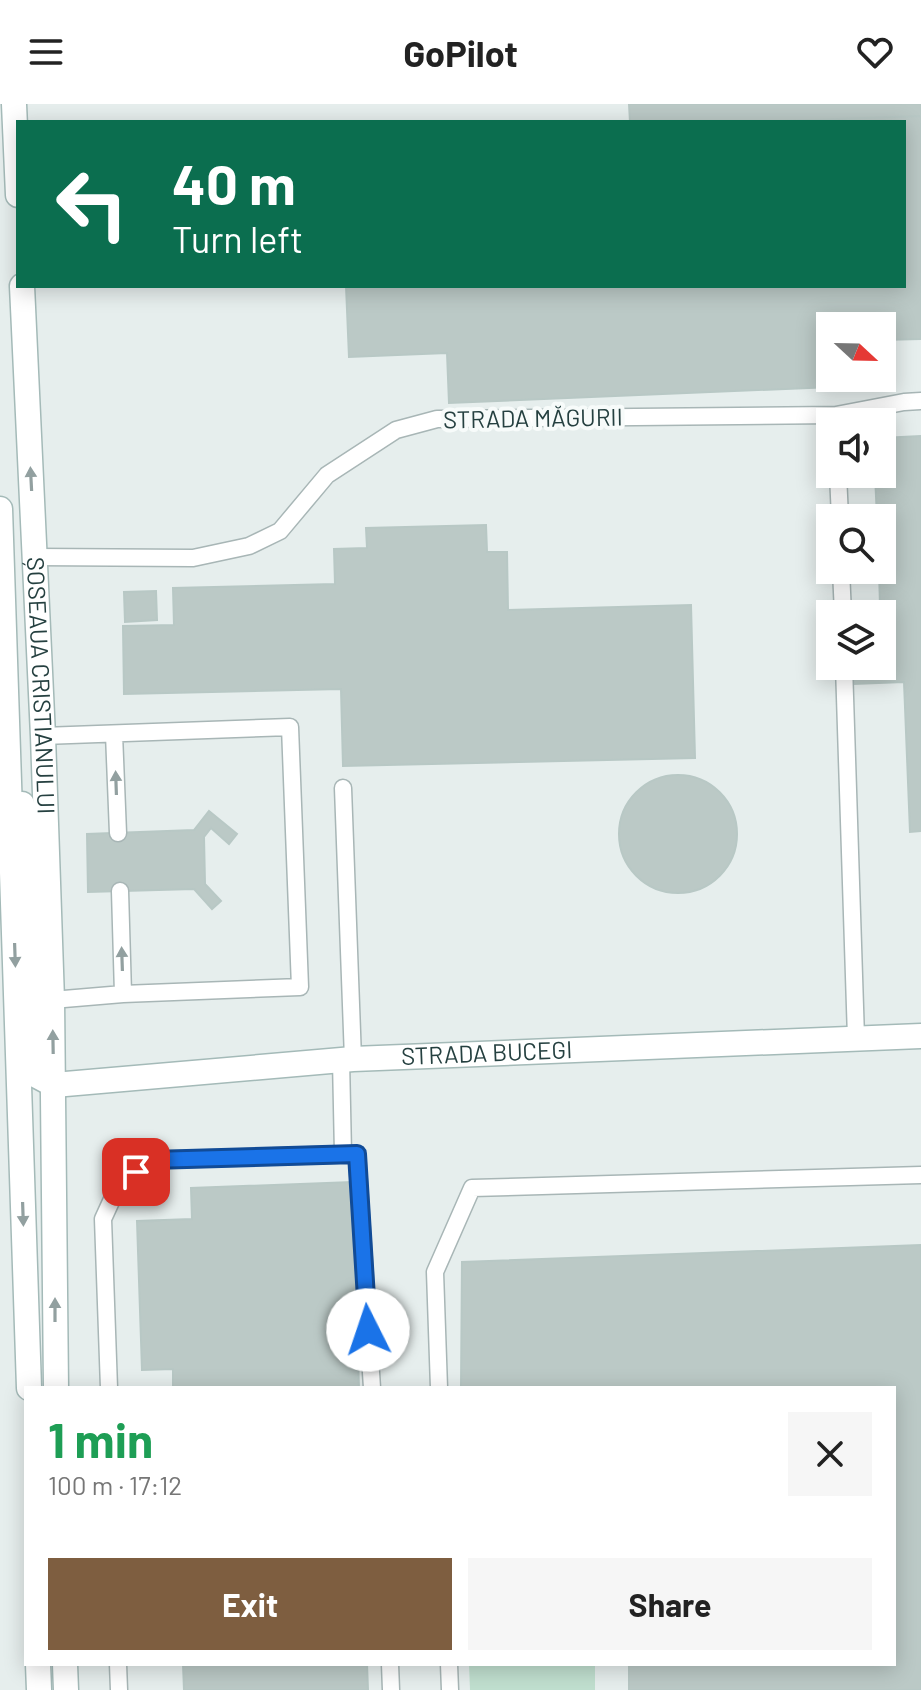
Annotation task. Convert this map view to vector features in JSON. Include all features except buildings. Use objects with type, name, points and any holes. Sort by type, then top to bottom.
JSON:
[{"type":"main road","points":[[14,104],[16,150]]},
{"type":"main road","name":"ȘOSEAUA CRISTIANULUI","points":[[22,288],[52,1000],[56,1386]]},
{"type":"main road","name":"ȘOSEAUA CRISTIANULUI","points":[[0,509],[29,1386]]},
{"type":"main road","name":"ȘOSEAUA CRISTIANULUI","points":[[9,737],[31,851],[35,1075],[54,1085]]},
{"type":"main road","name":"STRADA BUCEGI","points":[[54,1085],[347,1059],[921,1036]]},
{"type":"main road","points":[[38,1666],[39,1690]]},
{"type":"main road","points":[[65,1666],[66,1690]]},
{"type":"lane","name":"STRADA MĂGURII","points":[[880,408],[921,401]]},
{"type":"lane","name":"STRADA MĂGURII","points":[[35,557],[193,558],[249,546],[280,531],[327,475],[396,430],[437,419],[816,419]]},
{"type":"lane","points":[[844,680],[856,1038]]},
{"type":"lane","points":[[43,736],[290,727],[300,987],[52,1000]]},
{"type":"lane","points":[[114,734],[118,833]]},
{"type":"lane","points":[[343,788],[347,1059],[343,1154]]},
{"type":"lane","points":[[120,891],[123,994]]},
{"type":"lane","points":[[109,1386],[103,1219],[119,1184],[152,1160],[343,1154],[357,1154],[372,1386]]},
{"type":"lane","points":[[439,1386],[435,1272],[472,1188],[921,1175]]},
{"type":"lane","points":[[118,1666],[119,1690]]},
{"type":"lane","points":[[390,1666],[391,1690]]},
{"type":"lane","points":[[449,1666],[450,1690]]},
{"type":"green space","points":[[469,1666],[595,1666],[595,1690],[470,1690]]},
{"type":"route","points":[[136,1172],[152,1160],[357,1154],[368,1330]]}]
